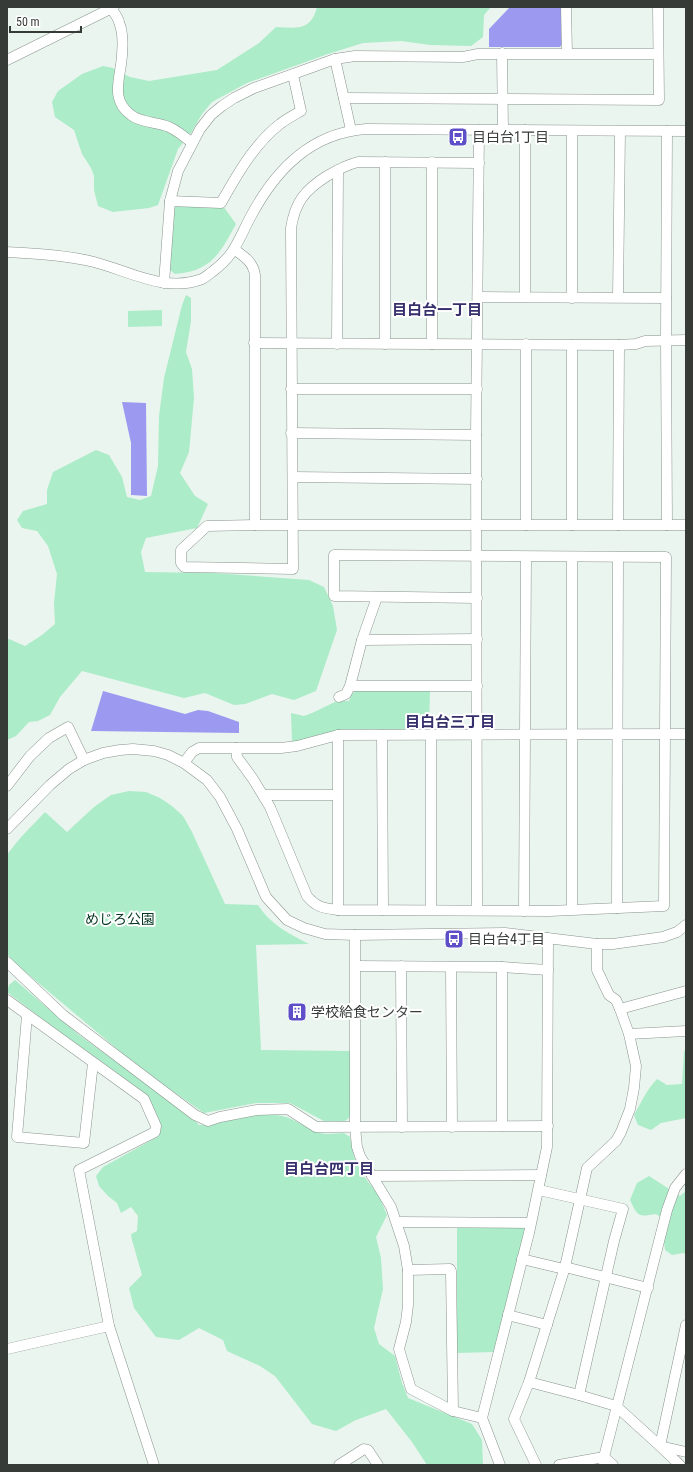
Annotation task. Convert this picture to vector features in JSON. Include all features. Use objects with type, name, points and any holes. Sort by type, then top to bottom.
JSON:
[{"type":"street","points":[[566,7],[567,53]]},
{"type":"street","points":[[344,98],[658,100],[658,7]]},
{"type":"street","points":[[7,60],[113,8],[119,21],[122,41],[122,56],[117,85],[118,93],[123,106],[132,116],[177,131],[192,143]]},
{"type":"street","points":[[502,53],[503,130]]},
{"type":"street","points":[[164,283],[170,201],[178,171],[200,129],[211,115],[234,98],[254,88],[335,59],[355,56],[463,57],[478,54],[502,53],[658,54]]},
{"type":"street","points":[[335,59],[351,130]]},
{"type":"street","points":[[170,201],[221,203],[244,163],[259,145],[279,125],[301,111],[293,75]]},
{"type":"street","points":[[7,252],[59,256],[94,262],[164,283],[182,283],[203,278],[222,265],[235,250],[251,216],[280,171],[300,153],[326,138],[351,130],[686,131]]},
{"type":"street","points":[[477,910],[478,734],[476,435],[480,130]]},
{"type":"street","points":[[525,297],[526,130]]},
{"type":"street","points":[[572,130],[572,298]]},
{"type":"street","points":[[618,297],[620,131]]},
{"type":"street","points":[[667,131],[667,525]]},
{"type":"street","points":[[479,163],[358,162],[338,170],[314,184],[304,193],[293,215],[292,228],[291,433],[293,477],[292,525],[293,569],[184,567],[181,563],[181,550],[207,526],[255,525],[292,525],[477,524],[686,526]]},
{"type":"street","points":[[385,162],[385,344]]},
{"type":"street","points":[[432,162],[432,344]]},
{"type":"street","points":[[337,344],[338,170]]},
{"type":"street","points":[[235,250],[247,259],[254,267],[255,275],[255,525]]},
{"type":"street","points":[[478,298],[666,298]]},
{"type":"street","points":[[254,343],[619,345],[666,340],[686,340]]},
{"type":"street","points":[[526,344],[526,524]]},
{"type":"street","points":[[572,345],[572,525]]},
{"type":"street","points":[[618,525],[619,345]]},
{"type":"street","points":[[291,389],[477,389]]},
{"type":"street","points":[[291,433],[476,435]]},
{"type":"street","points":[[293,477],[477,479]]},
{"type":"street","points":[[236,748],[237,756],[270,806],[307,896],[313,904],[322,908],[338,910],[524,911],[664,906],[666,557],[334,555],[334,596],[477,598]]},
{"type":"street","points":[[524,911],[526,556]]},
{"type":"street","points":[[572,557],[572,909]]},
{"type":"street","points":[[617,908],[618,557]]},
{"type":"street","points":[[339,697],[346,694],[350,686],[362,640],[377,596]]},
{"type":"street","points":[[362,640],[477,639]]},
{"type":"street","points":[[350,686],[477,686]]},
{"type":"street","points":[[7,786],[30,756],[49,738],[68,727],[84,760]]},
{"type":"street","points":[[184,763],[192,752],[200,748],[281,748],[298,746],[338,735],[686,734]]},
{"type":"street","points":[[338,735],[338,910]]},
{"type":"street","points":[[382,735],[383,910]]},
{"type":"street","points":[[430,735],[431,910]]},
{"type":"street","points":[[8,826],[50,785],[69,769],[84,760],[103,753],[120,750],[133,749],[154,751],[168,755],[184,763],[206,780],[220,797],[243,841],[266,897],[276,910],[287,920],[304,928],[325,934],[505,933],[597,944],[613,944],[663,937],[677,932],[686,925]]},
{"type":"street","points":[[264,795],[337,795]]},
{"type":"street","points":[[355,934],[355,1128],[357,1147],[360,1156],[391,1207],[404,1246],[408,1270],[408,1305],[406,1322],[399,1349],[411,1389],[453,1411],[482,1418]]},
{"type":"street","points":[[500,1465],[482,1418],[539,1190],[540,1175],[547,1146],[548,938]]},
{"type":"street","points":[[536,1465],[514,1419],[529,1382],[564,1268],[581,1200],[587,1168],[616,1141],[630,1109],[634,1088],[636,1066],[629,1034],[616,1000],[609,995],[597,970],[597,944]]},
{"type":"street","points":[[7,962],[63,1015],[195,1115],[208,1121],[220,1116],[257,1110],[288,1109],[316,1127],[548,1126]]},
{"type":"street","points":[[356,966],[502,967],[548,970]]},
{"type":"street","points":[[401,966],[402,1127]]},
{"type":"street","points":[[451,967],[452,1126]]},
{"type":"street","points":[[502,967],[502,1126]]},
{"type":"street","points":[[620,1009],[686,991]]},
{"type":"street","points":[[7,1000],[144,1099],[156,1126],[155,1132],[79,1170],[110,1326],[154,1465]]},
{"type":"street","points":[[27,1015],[17,1137],[84,1143],[93,1063]]},
{"type":"street","points":[[629,1034],[686,1031]]},
{"type":"street","points":[[604,1461],[616,1406],[648,1288],[667,1210],[675,1188],[686,1174]]},
{"type":"street","points":[[372,1176],[540,1175]]},
{"type":"street","points":[[539,1190],[623,1209],[579,1395]]},
{"type":"street","points":[[396,1222],[530,1223]]},
{"type":"street","points":[[522,1259],[648,1288]]},
{"type":"street","points":[[408,1270],[450,1269],[452,1271],[453,1411]]},
{"type":"street","points":[[508,1315],[547,1325]]},
{"type":"street","points":[[660,1446],[686,1324]]},
{"type":"street","points":[[7,1349],[110,1326]]},
{"type":"street","points":[[529,1382],[616,1406],[680,1465]]},
{"type":"street","points":[[660,1446],[686,1452]]},
{"type":"street","points":[[339,1465],[364,1449],[368,1450],[378,1465]]},
{"type":"street","points":[[559,1465],[604,1461],[613,1465]]},
{"type":"green space","points":[[317,7],[491,7],[484,15],[483,37],[471,46],[430,45],[401,41],[363,43],[247,83],[212,102],[202,114],[191,133],[178,149],[158,205],[149,208],[113,212],[98,206],[94,190],[94,176],[82,154],[74,130],[55,117],[52,102],[58,91],[82,74],[103,66],[113,68],[130,77],[149,81],[217,70],[259,43],[276,27],[290,28],[307,24],[314,15]]},
{"type":"green space","points":[[176,206],[223,206],[236,224],[225,244],[206,265],[188,272],[175,274],[170,270],[173,209]]},
{"type":"green space","points":[[186,295],[191,298],[191,321],[186,352],[192,369],[194,398],[189,452],[180,473],[195,496],[208,504],[197,528],[146,538],[141,552],[145,572],[214,573],[309,580],[324,587],[333,606],[337,630],[316,691],[294,700],[272,694],[245,704],[234,705],[205,693],[184,698],[82,671],[60,697],[50,715],[38,721],[29,722],[16,736],[7,740],[7,640],[9,639],[25,646],[55,624],[54,603],[57,574],[48,546],[37,531],[22,528],[17,520],[23,511],[47,504],[47,490],[53,472],[96,450],[109,455],[122,477],[127,497],[140,500],[151,496],[158,466],[159,416],[164,378],[182,305]]},
{"type":"green space","points":[[162,310],[162,326],[128,327],[128,311]]},
{"type":"green space","points":[[356,690],[430,691],[429,729],[342,729],[292,742],[291,713],[304,716],[337,701],[349,701],[351,695]]},
{"type":"green space","name":"めじろ公園","points":[[129,791],[146,792],[160,798],[183,816],[192,832],[225,904],[258,905],[274,923],[309,944],[256,945],[261,1050],[351,1051],[351,1113],[349,1118],[345,1121],[324,1121],[290,1103],[256,1103],[204,1113],[141,1069],[11,960],[7,953],[7,855],[11,849],[45,812],[67,832],[94,807],[111,795]]},
{"type":"green space","points":[[15,980],[79,1035],[191,1116],[199,1125],[240,1116],[275,1115],[291,1119],[318,1133],[344,1133],[350,1137],[354,1157],[363,1175],[379,1196],[387,1215],[376,1237],[381,1258],[383,1289],[374,1328],[379,1344],[395,1356],[402,1383],[408,1398],[472,1424],[482,1440],[483,1465],[427,1465],[412,1442],[386,1409],[356,1420],[336,1431],[312,1424],[275,1376],[260,1366],[227,1351],[223,1340],[199,1328],[179,1340],[156,1337],[134,1308],[129,1288],[142,1275],[131,1234],[137,1231],[138,1216],[131,1207],[121,1213],[117,1203],[99,1186],[96,1176],[103,1167],[159,1136],[160,1127],[136,1089],[116,1072],[54,1028],[7,992],[9,985]]},
{"type":"green space","points":[[686,1047],[686,1118],[661,1123],[651,1130],[638,1125],[634,1115],[647,1092],[657,1079],[667,1085],[682,1084],[684,1052]]},
{"type":"green space","points":[[649,1176],[680,1196],[686,1191],[686,1254],[683,1253],[672,1255],[665,1250],[664,1242],[666,1221],[656,1214],[642,1215],[637,1213],[630,1200],[637,1183]]},
{"type":"green space","points":[[457,1225],[527,1228],[494,1352],[457,1353]]},
{"type":"shaded area","points":[[510,7],[561,7],[562,44],[560,47],[489,47],[489,29]]},
{"type":"shaded area","points":[[122,402],[146,403],[147,496],[131,495],[131,443]]},
{"type":"shaded area","points":[[103,691],[185,714],[198,710],[208,711],[239,722],[239,733],[91,731]]},
{"type":"place","name":"目白台1丁目","points":[[458,137]]},
{"type":"place","name":"目白台4丁目","points":[[454,939]]},
{"type":"place","name":"学校給食センター","points":[[297,1012]]},
{"type":"district","name":"目白台一丁目","points":[[437,310]]},
{"type":"district","name":"目白台三丁目","points":[[450,722]]},
{"type":"district","name":"目白台四丁目","points":[[329,1169]]}]
